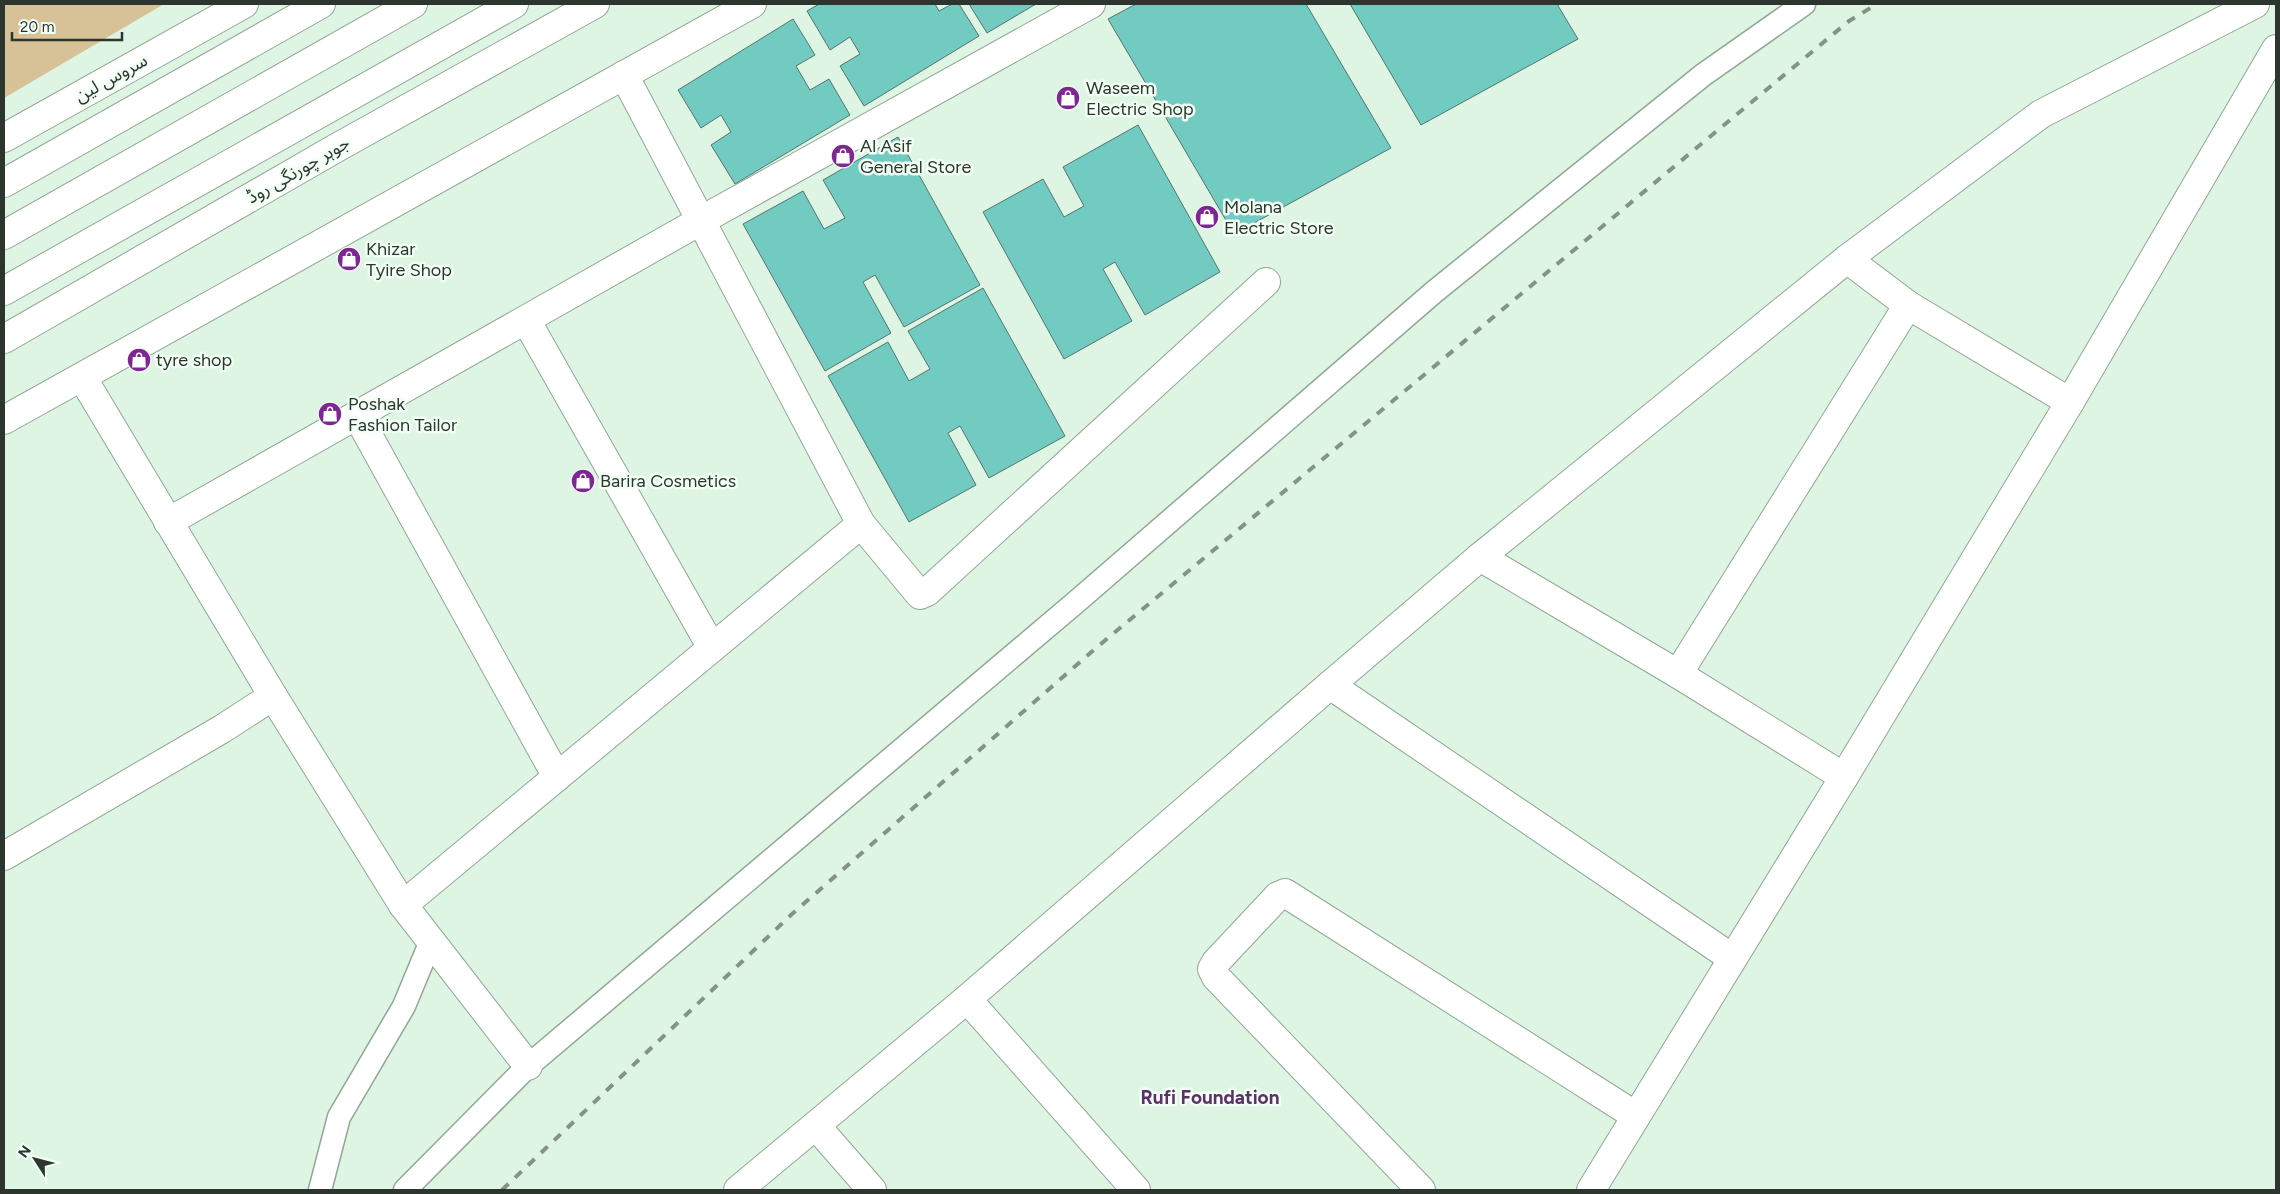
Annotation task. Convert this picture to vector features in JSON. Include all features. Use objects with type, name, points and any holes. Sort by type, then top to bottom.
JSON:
[{"type":"street","name":"سروس لین","points":[[4,138],[244,4]]},
{"type":"street","points":[[4,183],[320,4]]},
{"type":"street","points":[[4,235],[413,4]]},
{"type":"street","points":[[4,291],[514,4]]},
{"type":"street","name":"جوہر چورنگی روڈ","points":[[4,339],[338,147],[595,4]]},
{"type":"street","points":[[4,420],[752,4]]},
{"type":"street","points":[[168,522],[700,221],[1090,4]]},
{"type":"street","points":[[738,1190],[967,999],[1330,684],[1480,558],[1846,259],[2041,114],[2255,4]]},
{"type":"street","points":[[1591,1190],[1844,777],[2070,402],[2276,49]]},
{"type":"street","points":[[624,75],[861,524],[920,595],[927,592],[1266,282]]},
{"type":"street","points":[[1846,259],[1908,305],[2070,402]]},
{"type":"street","points":[[1678,674],[1908,305]]},
{"type":"street","points":[[526,320],[712,648]]},
{"type":"street","points":[[82,377],[273,696],[403,905],[528,1066]]},
{"type":"street","points":[[358,416],[557,777]]},
{"type":"street","points":[[403,905],[861,524]]},
{"type":"street","points":[[1480,558],[1678,674],[1844,777]]},
{"type":"street","points":[[1330,684],[1732,958]]},
{"type":"street","points":[[4,856],[222,729],[273,696]]},
{"type":"street","points":[[1421,1190],[1216,977],[1212,970],[1216,962],[1272,903],[1285,893],[1636,1116]]},
{"type":"street","points":[[967,999],[1136,1190]]},
{"type":"street","points":[[816,1126],[872,1190]]},
{"type":"lane","points":[[405,1190],[528,1066],[1075,603],[1434,292],[1703,75],[1804,4]]},
{"type":"lane","points":[[320,1190],[339,1116],[404,1006],[431,941]]},
{"type":"shaded area","points":[[4,4],[164,4],[4,98]]},
{"type":"building","points":[[819,4],[935,4],[939,11],[952,4],[959,4],[979,36],[864,106],[840,66],[860,54],[850,37],[830,50],[807,11]]},
{"type":"building","points":[[969,4],[1036,4],[987,33]]},
{"type":"building","points":[[1136,4],[1306,4],[1391,148],[1234,234],[1108,19]]},
{"type":"building","points":[[1350,4],[1557,4],[1578,39],[1421,125]]},
{"type":"building","points":[[793,19],[815,55],[796,66],[810,90],[829,79],[850,115],[735,184],[711,145],[731,132],[721,115],[701,128],[678,90]]},
{"type":"building","points":[[1138,125],[1220,272],[1145,315],[1115,262],[1103,269],[1132,321],[1064,359],[983,212],[1043,179],[1064,217],[1084,206],[1063,167]]},
{"type":"building","points":[[898,137],[980,285],[904,327],[875,275],[863,282],[891,333],[825,371],[743,224],[803,191],[824,229],[845,218],[823,180]]},
{"type":"building","points":[[983,288],[1065,436],[989,478],[960,426],[948,433],[976,485],[909,522],[828,376],[888,342],[909,381],[930,369],[908,331]]},
{"type":"railway","points":[[502,1190],[792,914],[1096,648],[1849,21],[1877,4]]},
{"type":"place","name":"Waseem Electric Shop","points":[[1068,98]]},
{"type":"place","name":"Al Asif General Store","points":[[843,156]]},
{"type":"place","name":"Molana Electric Store","points":[[1207,217]]},
{"type":"place","name":"Khizar Tyire Shop","points":[[349,259]]},
{"type":"place","name":"tyre shop","points":[[139,360]]},
{"type":"place","name":"Poshak Fashion Tailor","points":[[330,414]]},
{"type":"place","name":"Barira Cosmetics","points":[[583,481]]},
{"type":"district","name":"Rufi Foundation","points":[[1210,1097]]}]
